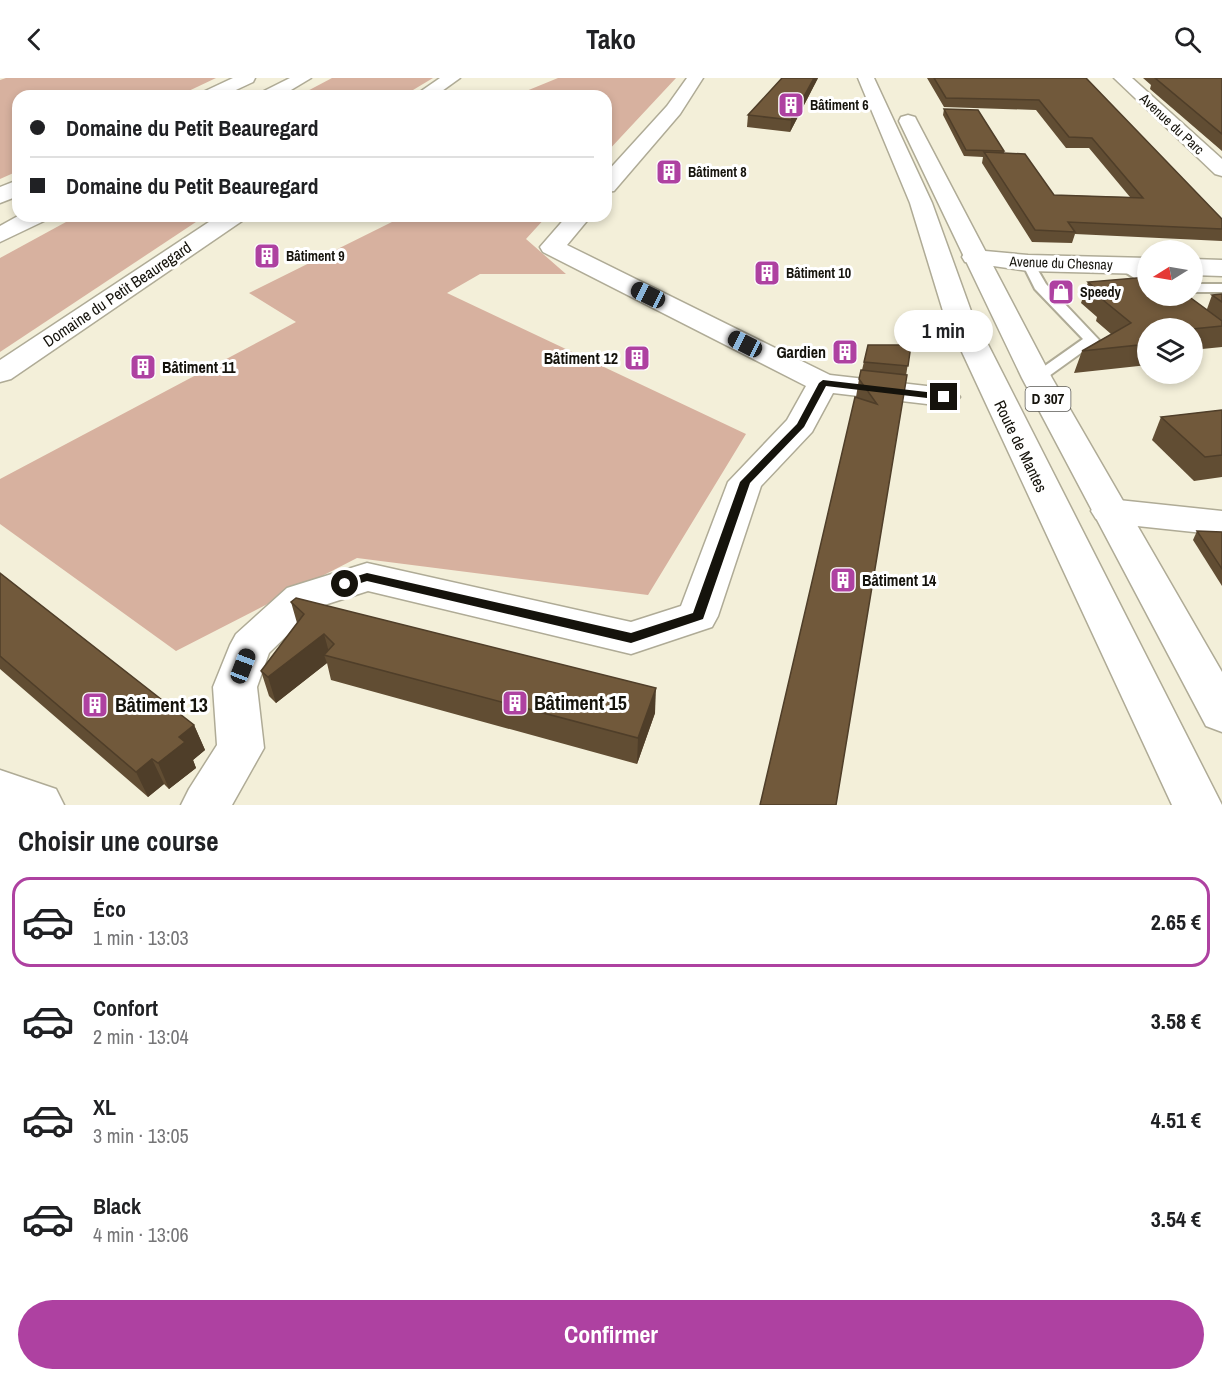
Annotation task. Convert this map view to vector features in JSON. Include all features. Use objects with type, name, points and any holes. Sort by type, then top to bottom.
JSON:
[{"type":"main road","points":[[222,90],[247,78]]},
{"type":"main road","points":[[280,90],[303,78]]},
{"type":"main road","points":[[433,90],[452,78]]},
{"type":"main road","points":[[612,179],[674,110],[695,78]]},
{"type":"main road","name":"Route de Mantes","points":[[866,78],[921,203],[957,311],[1197,805]]},
{"type":"main road","name":"D 307","points":[[887,78],[974,257],[1037,378],[1222,713]]},
{"type":"main road","name":"Avenue du Parc","points":[[1122,78],[1222,170]]},
{"type":"main road","points":[[0,235],[25,222]]},
{"type":"main road","name":"Domaine du Petit Beauregard","points":[[0,373],[225,222]]},
{"type":"main road","points":[[575,222],[552,247],[823,383],[944,397]]},
{"type":"main road","name":"Avenue du Chesnay","points":[[974,257],[1028,263],[1137,266]]},
{"type":"main road","points":[[1203,267],[1222,268]]},
{"type":"main road","points":[[206,805],[242,748],[235,687],[251,645],[301,598],[367,577],[631,638],[698,616],[745,482],[801,425],[823,383]]},
{"type":"main road","points":[[1109,511],[1222,523]]},
{"type":"main road","points":[[0,792],[39,805]]},
{"type":"lane","points":[[1028,263],[1040,286],[1092,340],[1037,378]]},
{"type":"lane","points":[[1123,265],[1137,276]]},
{"type":"lane","points":[[1203,288],[1222,288]]},
{"type":"shaded area","points":[[6,78],[216,78],[191,90],[12,90],[12,174],[0,179],[0,80]]},
{"type":"shaded area","points":[[332,78],[433,78],[413,90],[309,90]]},
{"type":"shaded area","points":[[558,78],[676,78],[612,147],[612,90],[529,90]]},
{"type":"shaded area","points":[[66,222],[196,222],[0,352],[0,258]]},
{"type":"shaded area","points":[[392,222],[542,222],[526,239],[566,274],[480,274],[447,293],[746,434],[648,595],[357,558],[176,651],[0,524],[0,479],[296,322],[249,293]]},
{"type":"building","points":[[782,78],[814,78],[791,120],[748,115]]},
{"type":"building","points":[[934,78],[1086,78],[1222,219],[1222,229],[1068,222],[1075,232],[1035,230],[984,152],[1025,154],[1054,195],[1143,198],[1092,138],[1069,137],[1039,100],[946,98]]},
{"type":"building","points":[[1155,78],[1222,78],[1222,134]]},
{"type":"building","points":[[944,109],[978,110],[1004,151],[966,150]]},
{"type":"building","points":[[1137,278],[1137,306],[1202,306],[1222,321],[1222,326],[1203,328],[1203,318],[1137,318],[1137,345],[1082,351],[1131,323],[1103,300],[1108,299],[1088,282]]},
{"type":"building","points":[[1222,294],[1222,302],[1212,295]]},
{"type":"building","points":[[868,345],[911,345],[908,366],[864,362]]},
{"type":"building","name":"Bâtiment 14","points":[[861,370],[907,375],[836,805],[760,805],[855,397],[877,404],[859,379]]},
{"type":"building","points":[[1222,410],[1222,455],[1205,457],[1161,417]]},
{"type":"building","points":[[1197,531],[1222,532],[1222,569]]},
{"type":"building","name":"Bâtiment 13","points":[[0,573],[194,725],[179,737],[185,742],[158,763],[152,759],[136,772],[0,656]]},
{"type":"building","points":[[296,598],[656,688],[638,738],[324,655],[334,644],[324,634],[268,677],[261,671],[304,614],[291,602]]},
{"type":"place","name":"Bâtiment 6","points":[[791,105]]},
{"type":"place","name":"Bâtiment 8","points":[[669,172]]},
{"type":"place","name":"Bâtiment 9","points":[[267,256]]},
{"type":"place","name":"Bâtiment 10","points":[[767,273]]},
{"type":"place","name":"Speedy","points":[[1061,292]]},
{"type":"place","name":"Gardien","points":[[845,352]]},
{"type":"place","name":"Bâtiment 12","points":[[637,358]]},
{"type":"place","name":"Bâtiment 11","points":[[143,367]]},
{"type":"place","name":"Bâtiment 14","points":[[843,580]]},
{"type":"place","name":"Bâtiment 15","points":[[515,703]]},
{"type":"place","name":"Bâtiment 13","points":[[95,705]]},
{"type":"route","points":[[345,584],[367,577],[631,638],[698,616],[745,482],[801,425],[823,383],[944,397]]}]
